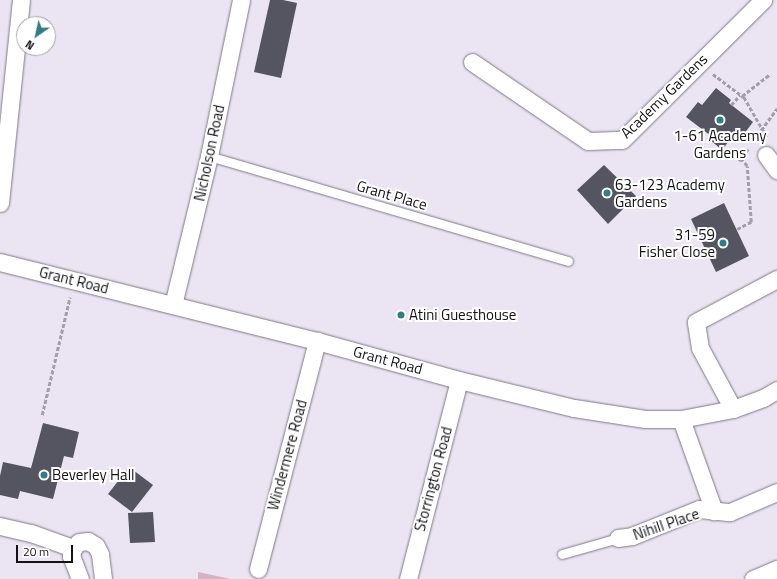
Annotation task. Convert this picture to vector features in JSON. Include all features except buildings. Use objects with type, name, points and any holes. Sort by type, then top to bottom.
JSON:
[{"type":"street","points":[[0,203],[21,0]]},
{"type":"street","name":"Nicholson Road","points":[[173,305],[209,156],[241,0]]},
{"type":"street","name":"Academy Gardens","points":[[472,62],[588,141],[622,140],[763,0]]},
{"type":"street","points":[[766,155],[777,170]]},
{"type":"street","name":"Grant Road","points":[[0,262],[317,341],[459,380],[574,408],[645,419],[681,419],[733,409],[763,398],[777,390]]},
{"type":"street","points":[[733,409],[700,348],[696,322],[777,279]]},
{"type":"street","name":"Windermere Road","points":[[258,569],[317,341]]},
{"type":"street","name":"Storrington Road","points":[[408,579],[459,380]]},
{"type":"street","name":"Nihill Place","points":[[681,419],[714,511]]},
{"type":"street","name":"Nihill Place","points":[[618,538],[632,536],[699,509],[730,512],[777,492]]},
{"type":"street","points":[[0,526],[31,533],[72,548]]},
{"type":"street","points":[[88,541],[96,546],[100,554],[103,576],[79,578],[71,556],[72,548],[79,542],[88,541]]},
{"type":"street","points":[[754,579],[777,569]]},
{"type":"lane","name":"Grant Place","points":[[209,156],[568,261]]},
{"type":"lane","points":[[562,554],[618,538]]},
{"type":"path","points":[[699,63],[741,96],[763,127]]},
{"type":"path","points":[[731,105],[770,74]]},
{"type":"path","points":[[737,230],[751,222],[747,166],[740,160],[777,108]]},
{"type":"path","points":[[42,415],[74,280]]},
{"type":"shaded area","points":[[198,572],[231,579],[198,579]]},
{"type":"place","name":"1-61 Academy Gardens","points":[[720,120]]},
{"type":"place","name":"63-123 Academy Gardens","points":[[607,193]]},
{"type":"place","name":"31-59 Fisher Close","points":[[723,243]]},
{"type":"place","name":"Atini Guesthouse","points":[[401,315]]},
{"type":"place","name":"Beverley Hall","points":[[44,475]]}]
